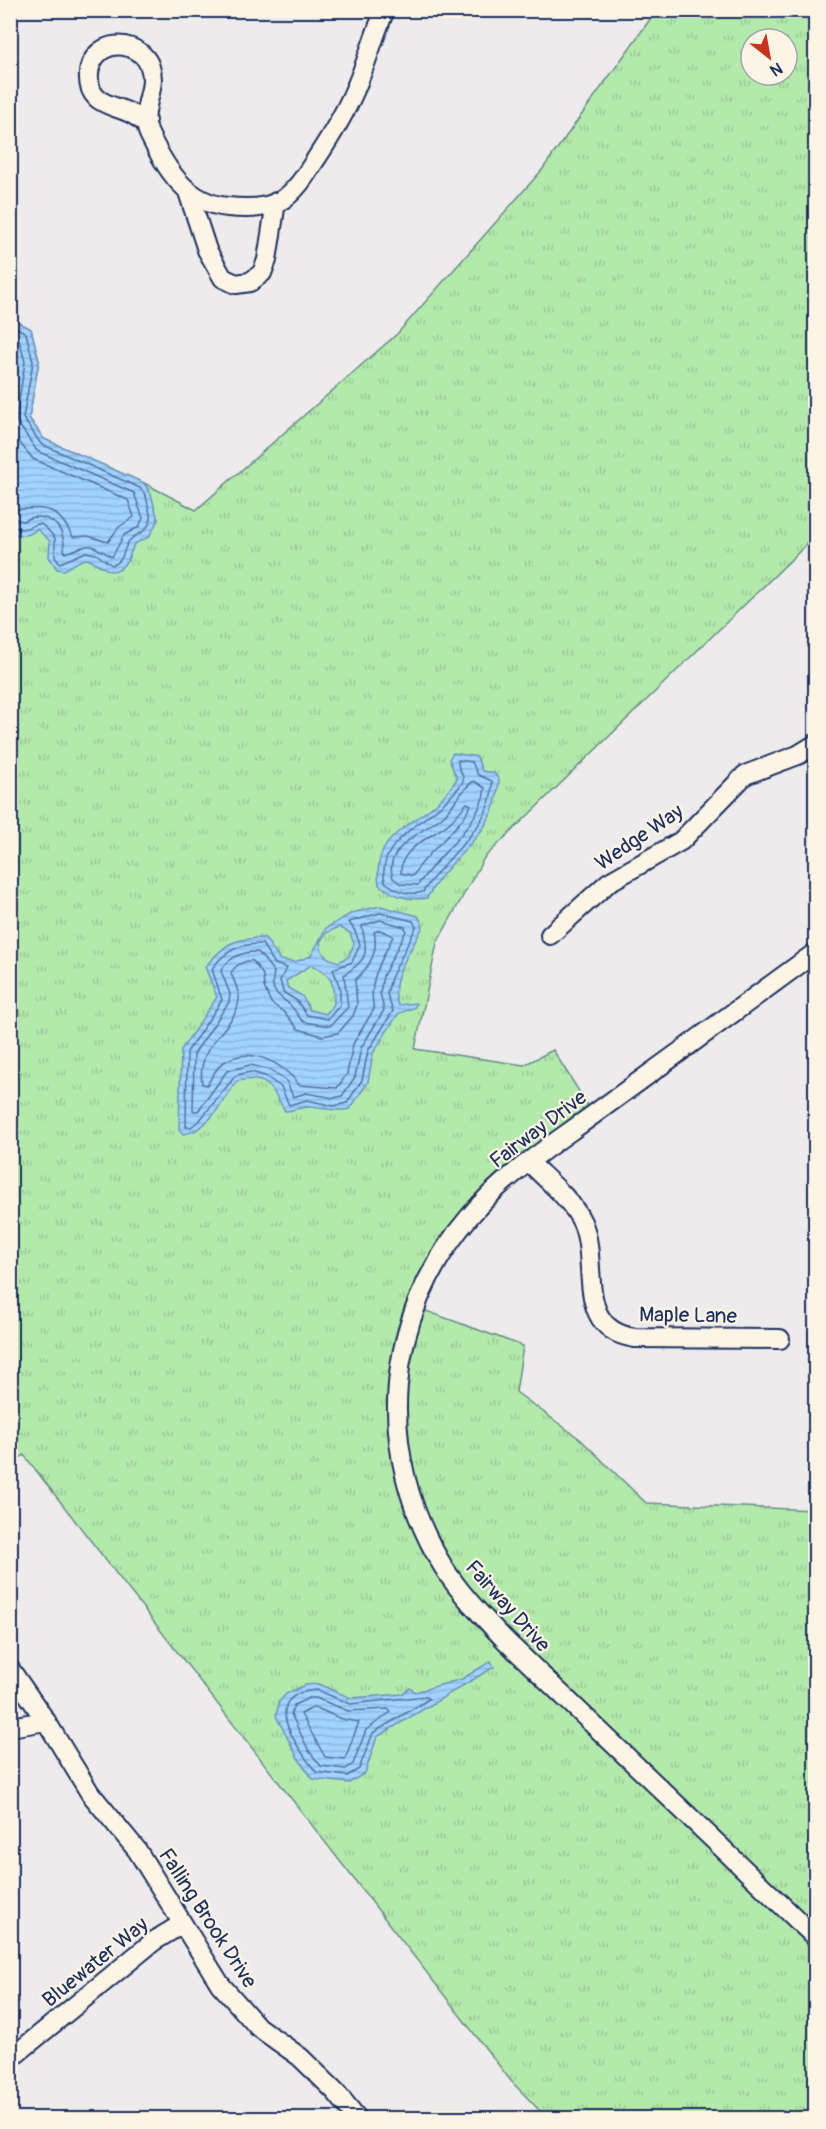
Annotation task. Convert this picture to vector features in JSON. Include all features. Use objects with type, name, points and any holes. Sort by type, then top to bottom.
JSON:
[{"type":"street","points":[[146,123],[169,169],[189,192],[199,199],[226,207],[254,207],[276,202],[292,191],[302,180],[333,135],[357,86],[385,10]]},
{"type":"street","points":[[189,192],[207,250],[223,278],[236,284],[250,282],[262,273],[267,260],[276,202]]},
{"type":"street","name":"Wedge Way","points":[[550,935],[609,882],[681,841],[745,775],[798,755],[816,744]]},
{"type":"street","name":"Fairway Drive","points":[[815,953],[530,1163],[485,1200],[454,1236],[432,1270],[415,1307],[403,1346],[397,1387],[397,1428],[410,1495],[425,1533],[445,1569],[469,1602],[506,1641],[816,1938]]},
{"type":"street","name":"Maple Lane","points":[[530,1163],[567,1200],[582,1223],[588,1250],[592,1297],[600,1318],[608,1326],[625,1336],[635,1338],[780,1339]]},
{"type":"street","name":"Falling Brook Drive","points":[[10,1669],[46,1720],[90,1793],[137,1850],[220,1984],[258,2027],[300,2057],[335,2091],[357,2118]]},
{"type":"street","points":[[10,1727],[46,1720]]},
{"type":"street","name":"Bluewater Way","points":[[10,2060],[154,1941],[182,1924]]},
{"type":"green space","points":[[656,11],[815,11],[815,528],[804,547],[484,858],[437,943],[415,1049],[524,1065],[553,1050],[594,1115],[500,1186],[415,1307],[523,1346],[516,1392],[580,1439],[646,1503],[815,1510],[815,2118],[547,2118],[511,2081],[24,1455],[11,1465],[11,318],[31,329],[39,361],[29,418],[44,439],[144,483],[196,510],[397,334],[542,170]]},
{"type":"water","points":[[11,318],[31,329],[39,361],[29,418],[44,439],[144,483],[151,494],[158,520],[149,537],[134,544],[128,560],[119,570],[110,571],[88,559],[64,570],[57,569],[49,557],[50,541],[37,529],[30,534],[18,536],[11,530]]},
{"type":"water","points":[[453,753],[477,757],[482,771],[494,773],[499,780],[496,800],[490,816],[471,843],[437,882],[427,898],[413,899],[396,895],[379,885],[380,857],[392,838],[436,804],[457,779],[449,759]]},
{"type":"water","points":[[380,906],[418,916],[423,926],[398,975],[396,985],[398,1005],[416,1003],[415,1007],[398,1014],[373,1053],[368,1082],[350,1109],[307,1107],[285,1111],[272,1089],[267,1085],[256,1080],[237,1081],[214,1114],[200,1128],[183,1134],[179,1129],[181,1050],[217,997],[205,967],[231,943],[254,938],[265,938],[280,960],[295,962],[311,956],[326,928],[352,913]],"holes":[[[339,927],[350,933],[354,944],[348,957],[339,962],[325,956],[320,942],[326,933]],[[311,965],[328,976],[332,984],[334,1004],[326,1014],[310,1010],[302,996],[288,988],[286,981]]]},
{"type":"water","points":[[491,1661],[494,1667],[377,1737],[365,1773],[349,1783],[313,1779],[298,1758],[276,1716],[279,1702],[286,1694],[305,1685],[318,1684],[351,1698],[403,1694],[410,1688],[415,1692],[462,1679]]}]
